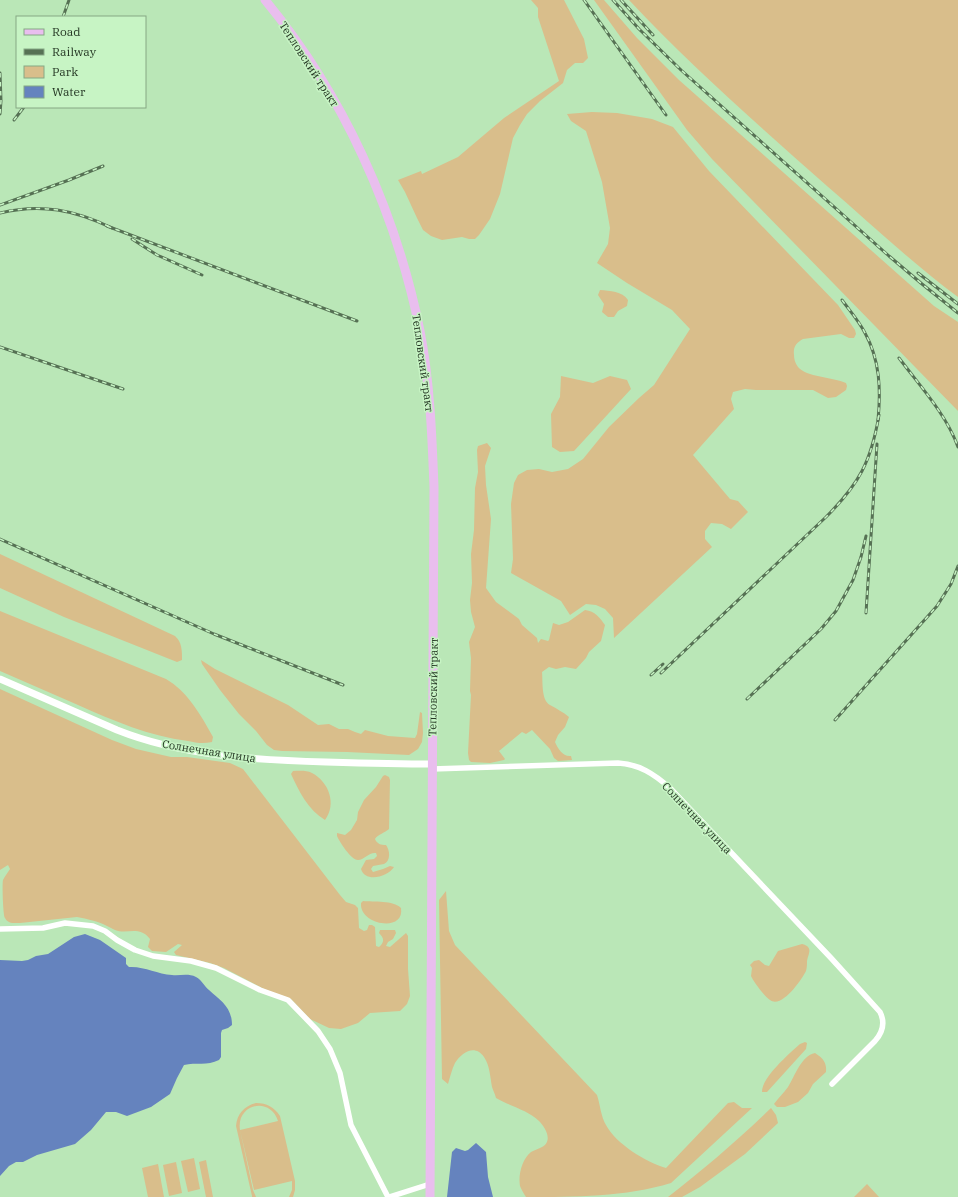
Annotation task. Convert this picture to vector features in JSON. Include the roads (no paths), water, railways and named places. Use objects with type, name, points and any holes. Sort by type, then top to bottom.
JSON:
[{"type":"main road","name":"Тепловский тракт","points":[[265,0],[293,36],[312,64],[334,101],[360,153],[392,230],[406,272],[416,312],[427,379],[433,472],[430,1197]]},
{"type":"street","name":"Солнечная улица","points":[[0,679],[134,737],[161,744],[236,757],[270,760],[432,766],[618,763],[635,766],[650,773],[670,788],[878,1008],[882,1019],[881,1034],[832,1084]]},
{"type":"street","points":[[0,929],[43,928],[65,923],[93,926],[144,954],[191,961],[216,968],[260,990],[288,1000],[318,1031],[333,1055],[340,1073],[351,1125],[388,1197],[430,1184]]},
{"type":"water","points":[[85,934],[100,940],[126,958],[126,964],[129,967],[166,974],[190,975],[200,980],[225,1004],[230,1013],[232,1025],[222,1030],[221,1033],[221,1057],[215,1062],[184,1065],[170,1094],[151,1107],[127,1116],[116,1112],[106,1112],[91,1130],[75,1144],[37,1155],[23,1162],[16,1162],[9,1166],[0,1176],[0,960],[22,961],[48,954],[74,937]]},
{"type":"water","points":[[476,1143],[486,1152],[488,1177],[493,1197],[447,1197],[452,1152],[456,1148],[465,1151],[468,1150]]},
{"type":"railway","points":[[63,16],[69,0]]},
{"type":"railway","points":[[584,0],[666,115]]},
{"type":"railway","points":[[613,0],[639,29],[681,70],[889,256],[958,313]]},
{"type":"railway","points":[[621,0],[653,35]]},
{"type":"railway","points":[[0,73],[0,114]]},
{"type":"railway","points":[[14,120],[23,108]]},
{"type":"railway","points":[[0,205],[103,166]]},
{"type":"railway","points":[[0,213],[30,209],[58,210],[85,217],[112,228]]},
{"type":"railway","points":[[107,226],[357,321]]},
{"type":"railway","points":[[132,239],[157,255],[202,275]]},
{"type":"railway","points":[[918,273],[958,304]]},
{"type":"railway","points":[[842,300],[863,329],[874,354],[879,386],[878,420]]},
{"type":"railway","points":[[0,347],[123,389]]},
{"type":"railway","points":[[899,358],[940,412],[958,447]]},
{"type":"railway","points":[[661,673],[826,517],[847,494],[862,471],[867,459],[876,432],[879,415]]},
{"type":"railway","points":[[866,613],[877,444]]},
{"type":"railway","points":[[747,699],[821,629],[836,611],[853,580],[866,536]]},
{"type":"railway","points":[[0,539],[214,634],[343,685]]},
{"type":"railway","points":[[835,720],[937,606],[951,584],[958,566]]},
{"type":"railway","points":[[651,675],[663,664]]}]
